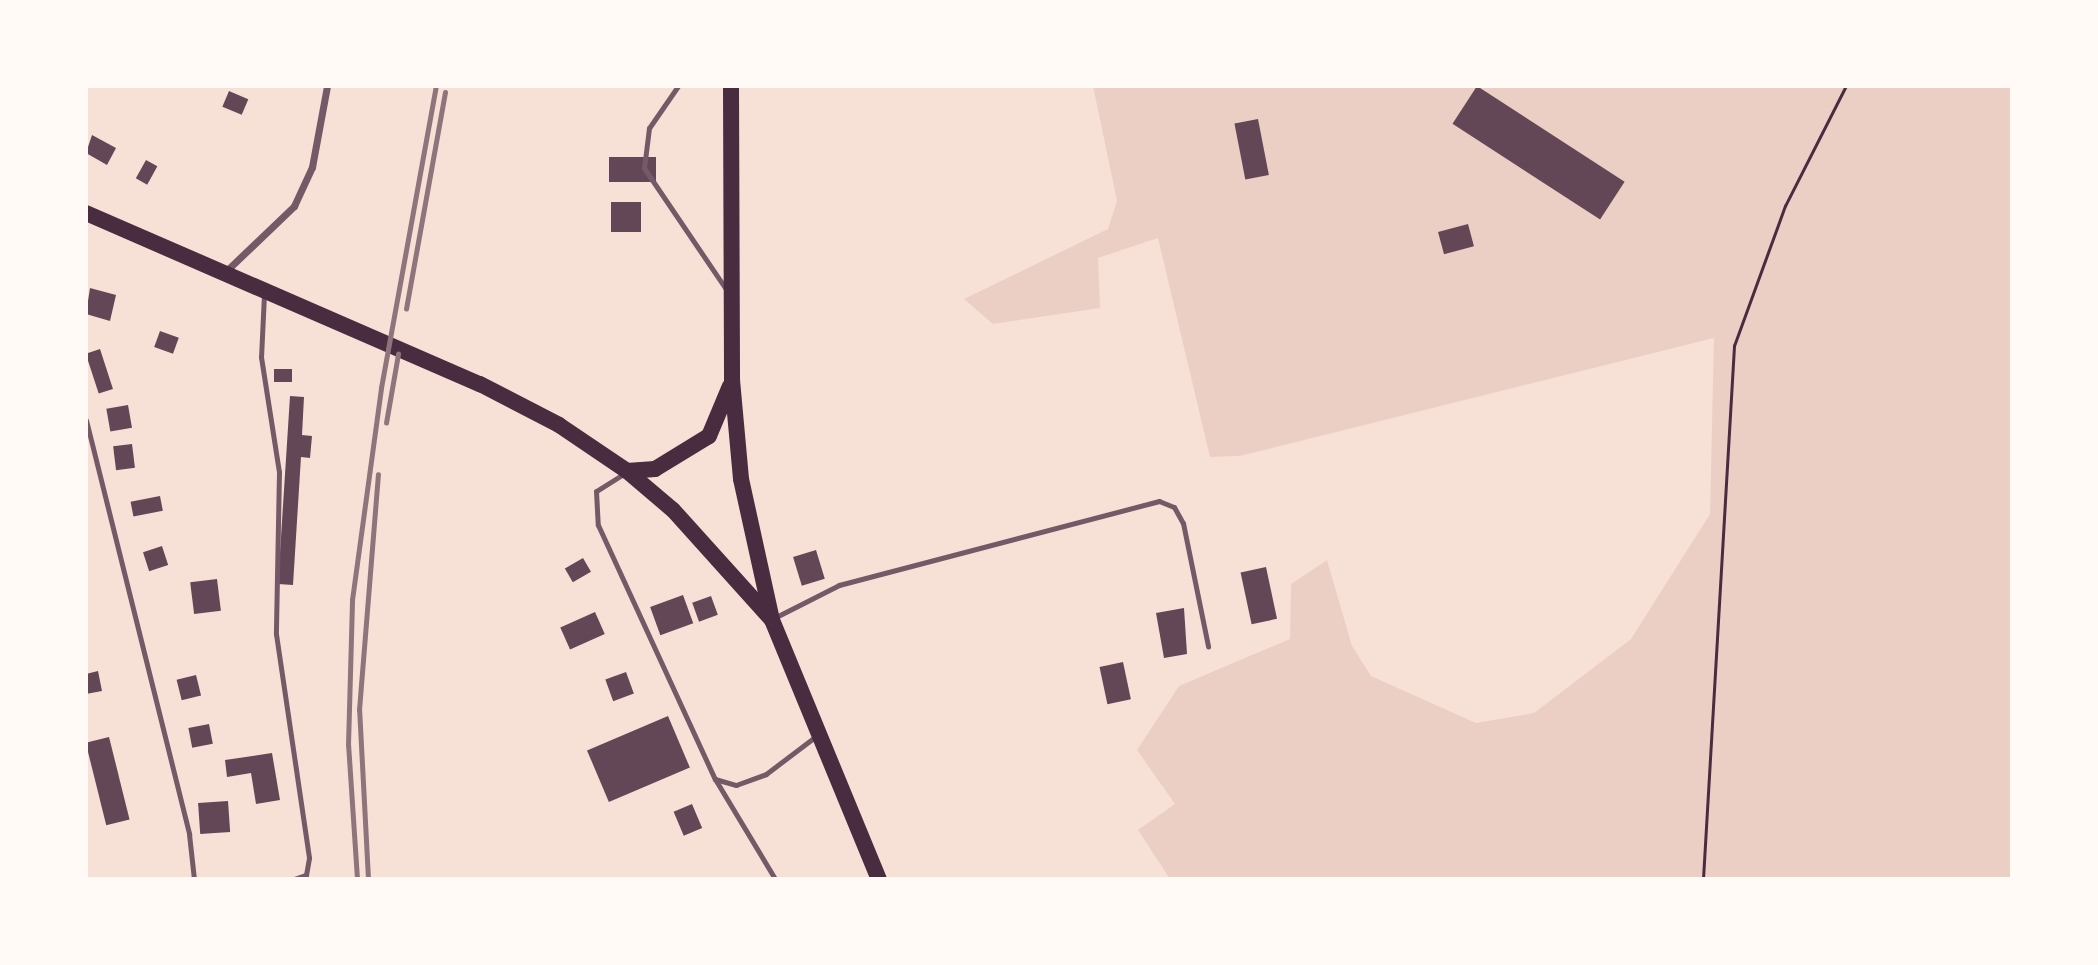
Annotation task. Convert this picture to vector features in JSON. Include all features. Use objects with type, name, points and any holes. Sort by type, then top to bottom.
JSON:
[{"type":"main road","points":[[731,86],[732,380],[741,480],[772,620],[879,879]]},
{"type":"main road","points":[[86,213],[480,384],[559,425],[627,471],[673,510],[772,620]]},
{"type":"main road","points":[[627,471],[655,469],[715,432],[732,380]]},
{"type":"street","points":[[224,273],[294,206],[312,167],[327,86]]},
{"type":"lane","points":[[678,86],[649,128],[644,168],[732,296]]},
{"type":"lane","points":[[264,290],[261,358],[279,472],[276,634],[309,858],[306,875],[294,879]]},
{"type":"lane","points":[[86,420],[195,864],[194,879]]},
{"type":"lane","points":[[627,471],[596,491],[595,517],[715,779],[775,879]]},
{"type":"lane","points":[[772,620],[839,585],[1159,501],[1174,507],[1183,523],[1208,646]]},
{"type":"lane","points":[[715,779],[736,785],[765,774],[819,734]]},
{"type":"path","points":[[1703,879],[1734,345],[1785,206],[1846,86]]},
{"type":"shaded area","points":[[1093,86],[2012,86],[2012,879],[1170,879],[1138,830],[1175,804],[1137,750],[1179,686],[1290,639],[1291,584],[1327,560],[1352,646],[1371,676],[1476,723],[1534,713],[1631,639],[1710,514],[1714,338],[1240,456],[1210,457],[1158,238],[1098,258],[1100,308],[993,324],[964,299],[1108,229],[1117,201]]},
{"type":"building","points":[[1477,86],[1625,182],[1600,220],[1452,124]]},
{"type":"building","points":[[229,91],[248,99],[242,115],[222,107]]},
{"type":"building","points":[[1258,119],[1269,175],[1245,180],[1234,124]]},
{"type":"building","points":[[92,135],[116,148],[107,165],[86,153]]},
{"type":"building","points":[[609,157],[656,157],[656,182],[609,182]]},
{"type":"building","points":[[146,160],[157,166],[147,185],[136,178]]},
{"type":"building","points":[[611,202],[641,202],[641,232],[611,232]]},
{"type":"building","points":[[1468,224],[1474,246],[1444,254],[1438,232]]},
{"type":"building","points":[[90,288],[116,295],[110,321],[86,314]]},
{"type":"building","points":[[160,331],[179,338],[173,354],[154,347]]},
{"type":"building","points":[[100,349],[113,389],[99,394],[86,354]]},
{"type":"building","points":[[274,369],[292,369],[292,382],[274,382]]},
{"type":"building","points":[[290,396],[304,397],[302,435],[312,436],[310,458],[301,457],[293,585],[278,584]]},
{"type":"building","points":[[128,405],[132,428],[110,431],[106,409]]},
{"type":"building","points":[[132,444],[135,468],[116,470],[113,446]]},
{"type":"building","points":[[160,496],[163,511],[133,516],[131,502]]},
{"type":"building","points":[[162,546],[168,565],[149,571],[143,552]]},
{"type":"building","points":[[816,550],[825,579],[802,586],[793,557]]},
{"type":"building","points":[[583,558],[591,572],[573,582],[565,568]]},
{"type":"building","points":[[1266,567],[1277,619],[1252,624],[1241,572]]},
{"type":"building","points":[[217,579],[221,611],[194,614],[190,582]]},
{"type":"building","points":[[683,595],[693,623],[660,635],[650,607]]},
{"type":"building","points":[[711,596],[718,615],[699,622],[692,603]]},
{"type":"building","points":[[1184,608],[1187,654],[1164,658],[1156,613]]},
{"type":"building","points":[[595,612],[605,634],[570,649],[560,627]]},
{"type":"building","points":[[1123,662],[1131,699],[1107,704],[1100,667]]},
{"type":"building","points":[[98,671],[102,691],[86,694],[86,674]]},
{"type":"building","points":[[626,672],[634,694],[613,701],[605,680]]},
{"type":"building","points":[[196,675],[201,695],[182,700],[177,680]]},
{"type":"building","points":[[668,716],[690,768],[609,802],[587,750]]},
{"type":"building","points":[[209,724],[213,744],[192,748],[188,728]]},
{"type":"building","points":[[109,737],[130,819],[106,825],[86,743]]},
{"type":"building","points":[[272,753],[280,800],[256,804],[251,773],[227,777],[225,760]]},
{"type":"building","points":[[228,801],[230,832],[200,834],[198,803]]},
{"type":"building","points":[[692,804],[702,828],[684,836],[674,812]]},
{"type":"railway","points":[[357,879],[348,745],[352,600],[381,388],[436,86]]},
{"type":"railway","points":[[406,309],[445,92]]},
{"type":"railway","points":[[386,423],[398,354]]},
{"type":"railway","points":[[368,879],[359,710],[378,475]]}]
